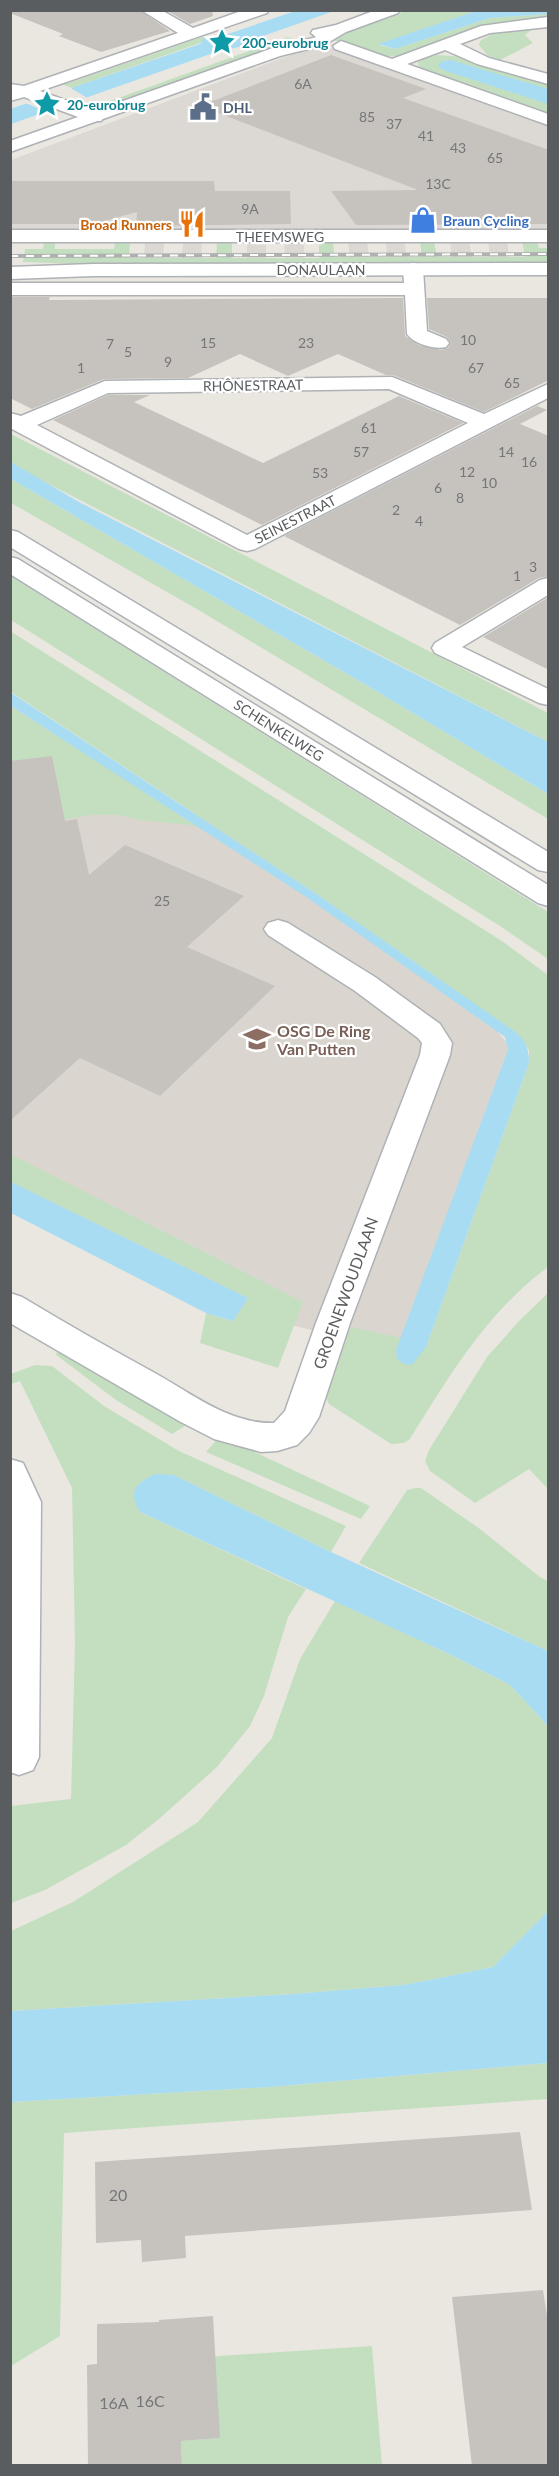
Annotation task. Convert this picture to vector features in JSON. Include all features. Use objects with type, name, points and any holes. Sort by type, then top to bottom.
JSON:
[{"type":"street","points":[[148,10],[192,34]]},
{"type":"street","points":[[180,10],[212,27]]},
{"type":"street","points":[[29,89],[261,10]]},
{"type":"street","points":[[10,147],[276,52],[298,48],[321,40],[340,29],[392,10]]},
{"type":"street","points":[[392,64],[487,29],[549,22]]},
{"type":"street","points":[[448,45],[483,61],[549,79]]},
{"type":"street","points":[[341,46],[549,120]]},
{"type":"street","points":[[29,89],[95,117]]},
{"type":"street","name":"THEEMSWEG","points":[[10,236],[549,236]]},
{"type":"street","name":"DONAULAAN","points":[[10,264],[58,265],[93,270]]},
{"type":"street","points":[[413,269],[417,334],[439,343]]},
{"type":"street","name":"DONAULAAN","points":[[10,273],[93,270],[549,269]]},
{"type":"street","name":"DONAULAAN","points":[[10,290],[415,289]]},
{"type":"street","name":"RHÔNESTRAAT","points":[[16,422],[105,387],[392,383],[485,422]]},
{"type":"street","name":"SEINESTRAAT","points":[[16,422],[247,544],[549,390]]},
{"type":"street","name":"SCHENKELWEG","points":[[10,537],[549,864]]},
{"type":"street","name":"SCHENKELWEG","points":[[10,564],[549,897]]},
{"type":"street","points":[[549,585],[444,648],[549,698]]},
{"type":"street","name":"GROENEWOUDLAAN","points":[[10,1306],[193,1413],[236,1431],[258,1437],[279,1437],[296,1423],[306,1404],[337,1312],[435,1055],[437,1043],[429,1031],[365,984],[278,930]]},
{"type":"street","points":[[10,1473],[23,1502],[19,1757]]},
{"type":"shaded area","points":[[320,44],[548,125],[548,241],[507,241],[509,257],[490,257],[488,241],[469,241],[472,257],[452,257],[450,241],[405,241],[406,257],[387,257],[386,241],[367,241],[369,257],[350,257],[348,242],[304,242],[304,258],[285,258],[284,241],[266,242],[266,258],[247,258],[247,242],[202,242],[201,258],[182,258],[183,242],[164,242],[163,258],[144,258],[145,242],[11,242],[11,160]]},
{"type":"shaded area","name":"OSG De Ring Van Putten","points":[[10,698],[257,853],[492,1025],[515,1052],[410,1355],[213,1305],[11,1199]]},
{"type":"green space","points":[[405,11],[476,11],[379,45],[395,49],[490,18],[548,14],[548,19],[488,26],[412,54],[400,56],[374,53],[331,39]]},
{"type":"green space","points":[[535,27],[525,35],[533,43],[500,60],[487,55],[479,45],[480,41],[492,34]]},
{"type":"green space","points":[[207,37],[200,43],[72,88],[59,83],[69,83]]},
{"type":"green space","points":[[288,37],[293,39],[118,104],[96,106]]},
{"type":"green space","points":[[438,55],[465,57],[548,82],[548,116],[426,72],[419,67],[418,62]]},
{"type":"green space","points":[[319,241],[333,241],[334,257],[422,257],[420,241],[434,241],[437,257],[525,257],[522,241],[537,241],[539,248],[548,248],[548,264],[112,265],[23,262],[25,249],[43,249],[44,242],[55,242],[55,249],[114,249],[115,242],[130,242],[129,258],[216,258],[217,242],[232,242],[232,258],[319,258]]},
{"type":"green space","points":[[11,434],[548,713],[548,742],[14,466],[11,462]]},
{"type":"green space","points":[[11,479],[361,682],[548,794],[548,819],[195,608],[11,503]]},
{"type":"green space","points":[[11,576],[548,912],[548,959],[503,928],[11,620]]},
{"type":"green space","points":[[10,631],[502,941],[548,975],[548,1267],[526,1284],[488,1324],[455,1368],[410,1439],[404,1443],[391,1444],[329,1404],[325,1396],[351,1327],[401,1338],[396,1350],[426,1347],[529,1063],[529,1050],[516,1033],[318,895],[11,692]]},
{"type":"green space","points":[[10,706],[200,826],[139,820],[119,815],[91,815],[58,821],[11,765]]},
{"type":"green space","points":[[10,1154],[303,1302],[278,1368],[200,1343],[206,1313],[233,1321],[248,1298],[11,1182]]},
{"type":"green space","points":[[548,1293],[548,1489],[529,1469],[475,1503],[430,1471],[425,1461],[429,1450],[487,1357]]},
{"type":"green space","points":[[61,1350],[190,1423],[172,1434],[116,1400],[55,1354]]},
{"type":"green space","points":[[35,1365],[52,1366],[104,1406],[179,1451],[346,1526],[331,1552],[174,1475],[140,1512],[306,1589],[288,1617],[264,1696],[250,1726],[217,1767],[126,1845],[45,1890],[11,1903],[11,1806],[71,1799],[75,1643],[72,1488],[20,1381],[11,1384],[11,1374]]},
{"type":"green space","points":[[220,1436],[370,1506],[361,1519],[206,1452]]},
{"type":"green space","points":[[421,1488],[480,1529],[548,1581],[548,1651],[359,1563],[407,1490]]},
{"type":"green space","points":[[335,1601],[510,1685],[548,1726],[548,1911],[493,1967],[403,1985],[11,2011],[11,1931],[73,1902],[198,1822],[272,1738],[300,1659]]},
{"type":"green space","points":[[548,2063],[548,2099],[64,2133],[60,2336],[11,2366],[11,2102],[270,2087]]},
{"type":"green space","points":[[372,2346],[382,2465],[182,2465],[181,2441],[219,2438],[189,2358]]},
{"type":"water","points":[[548,10],[548,14],[490,18],[395,49],[378,44],[476,11]]},
{"type":"water","points":[[295,11],[334,11],[243,43],[239,47],[219,51],[11,124],[10,109],[200,44],[204,38],[228,34]]},
{"type":"water","points":[[451,60],[548,89],[548,104],[443,70],[438,65],[442,61]]},
{"type":"water","points":[[11,462],[79,502],[548,742],[548,794],[361,682],[11,479]]},
{"type":"water","points":[[10,692],[318,895],[517,1033],[525,1043],[529,1063],[426,1347],[412,1365],[404,1364],[397,1359],[396,1350],[508,1050],[505,1037],[306,897],[11,706]]},
{"type":"water","points":[[11,1182],[248,1298],[233,1321],[206,1313],[11,1213]]},
{"type":"water","points":[[155,1474],[174,1475],[331,1552],[548,1651],[548,1726],[510,1685],[447,1653],[140,1512],[134,1499],[135,1489],[142,1481]]},
{"type":"water","points":[[548,1911],[548,2063],[270,2087],[11,2102],[11,2011],[403,1985],[493,1967]]},
{"type":"pier","points":[[69,87],[89,99],[50,113],[23,102]]},
{"type":"building","points":[[10,10],[139,10],[170,31],[101,52],[59,36],[63,34],[10,13]]},
{"type":"building","points":[[166,10],[212,10],[213,16],[190,24]]},
{"type":"building","points":[[331,55],[426,89],[403,98],[549,150],[549,224],[356,225],[331,191],[418,190],[200,106]]},
{"type":"building","points":[[10,181],[214,181],[215,191],[290,191],[291,224],[136,226],[137,212],[93,224],[10,224]]},
{"type":"building","points":[[10,297],[50,297],[49,300],[403,298],[405,336],[419,345],[441,350],[448,348],[451,343],[447,337],[429,329],[427,298],[549,298],[549,380],[484,412],[338,354],[288,376],[240,354],[188,378],[104,379],[32,409],[10,398]]},
{"type":"building","points":[[108,395],[150,395],[134,402],[263,463],[399,396],[463,423],[262,525],[53,420]]},
{"type":"building","points":[[537,406],[547,410],[520,424],[549,436],[549,576],[539,578],[460,625],[284,536]]},
{"type":"building","points":[[549,597],[549,670],[483,637]]},
{"type":"building","points":[[52,756],[65,821],[77,819],[89,875],[125,845],[244,896],[187,947],[275,986],[160,1096],[80,1058],[10,1121],[10,761]]},
{"type":"building","points":[[520,2132],[532,2210],[185,2236],[186,2258],[142,2262],[141,2240],[96,2243],[95,2162]]},
{"type":"building","points":[[543,2290],[549,2329],[549,2466],[472,2466],[452,2297]]},
{"type":"building","points":[[213,2316],[220,2438],[181,2441],[182,2466],[88,2466],[87,2365],[97,2364],[97,2324],[159,2322],[159,2320]]},
{"type":"railway","points":[[10,256],[548,254]]},
{"type":"place","name":"200-eurobrug","points":[[222,42]]},
{"type":"place","name":"20-eurobrug","points":[[47,104]]},
{"type":"place","name":"DHL","points":[[203,107]]},
{"type":"place","name":"Braun Cycling","points":[[423,220]]},
{"type":"place","name":"Broad Runners","points":[[192,224]]},
{"type":"place","name":"OSG De Ring Van Putten","points":[[257,1039]]}]
